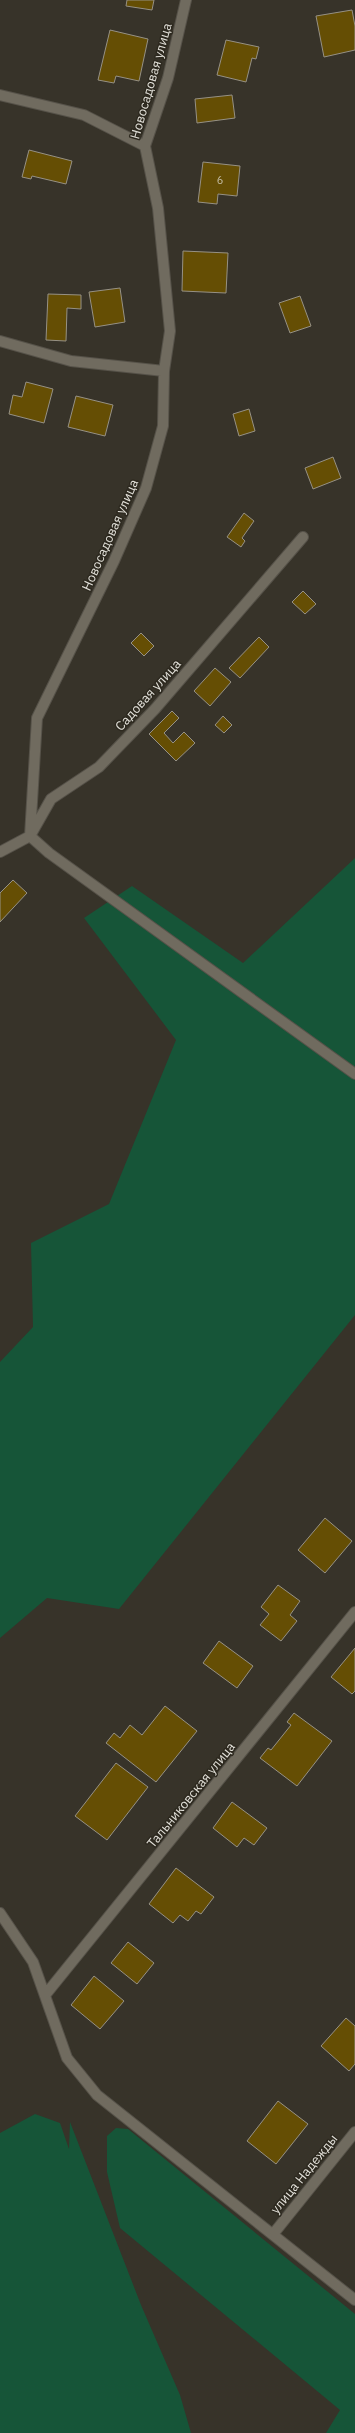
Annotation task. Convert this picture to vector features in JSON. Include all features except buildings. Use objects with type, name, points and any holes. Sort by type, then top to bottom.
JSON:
[{"type":"street","name":"Новосадовая улица","points":[[30,836],[37,718],[114,561],[146,488],[163,426],[164,371],[170,331],[158,208],[145,146],[168,78],[186,0]]},
{"type":"street","points":[[0,95],[84,115],[145,146]]},
{"type":"street","points":[[0,341],[71,360],[164,371]]},
{"type":"street","name":"Садовая улица","points":[[30,836],[51,799],[99,767],[155,708],[304,537]]},
{"type":"street","points":[[0,852],[30,836],[55,858],[355,1074]]},
{"type":"street","name":"Тальниковская улица","points":[[46,1994],[355,1612]]},
{"type":"street","points":[[0,1913],[33,1962],[46,1994],[67,2058],[98,2095],[274,2233],[355,2300]]},
{"type":"street","name":"улица Надежды","points":[[274,2233],[355,2132]]},
{"type":"green space","points":[[355,858],[355,1315],[119,1609],[47,1598],[0,1638],[0,1362],[33,1327],[31,1243],[109,1204],[176,1040],[84,918],[132,886],[243,963]]},
{"type":"green space","points":[[35,2114],[60,2123],[69,2149],[70,2122],[141,2305],[180,2395],[191,2433],[0,2433],[0,2133]]},
{"type":"green space","points":[[116,2128],[128,2129],[355,2314],[355,2433],[326,2433],[340,2410],[120,2228],[107,2172],[107,2136]]}]
